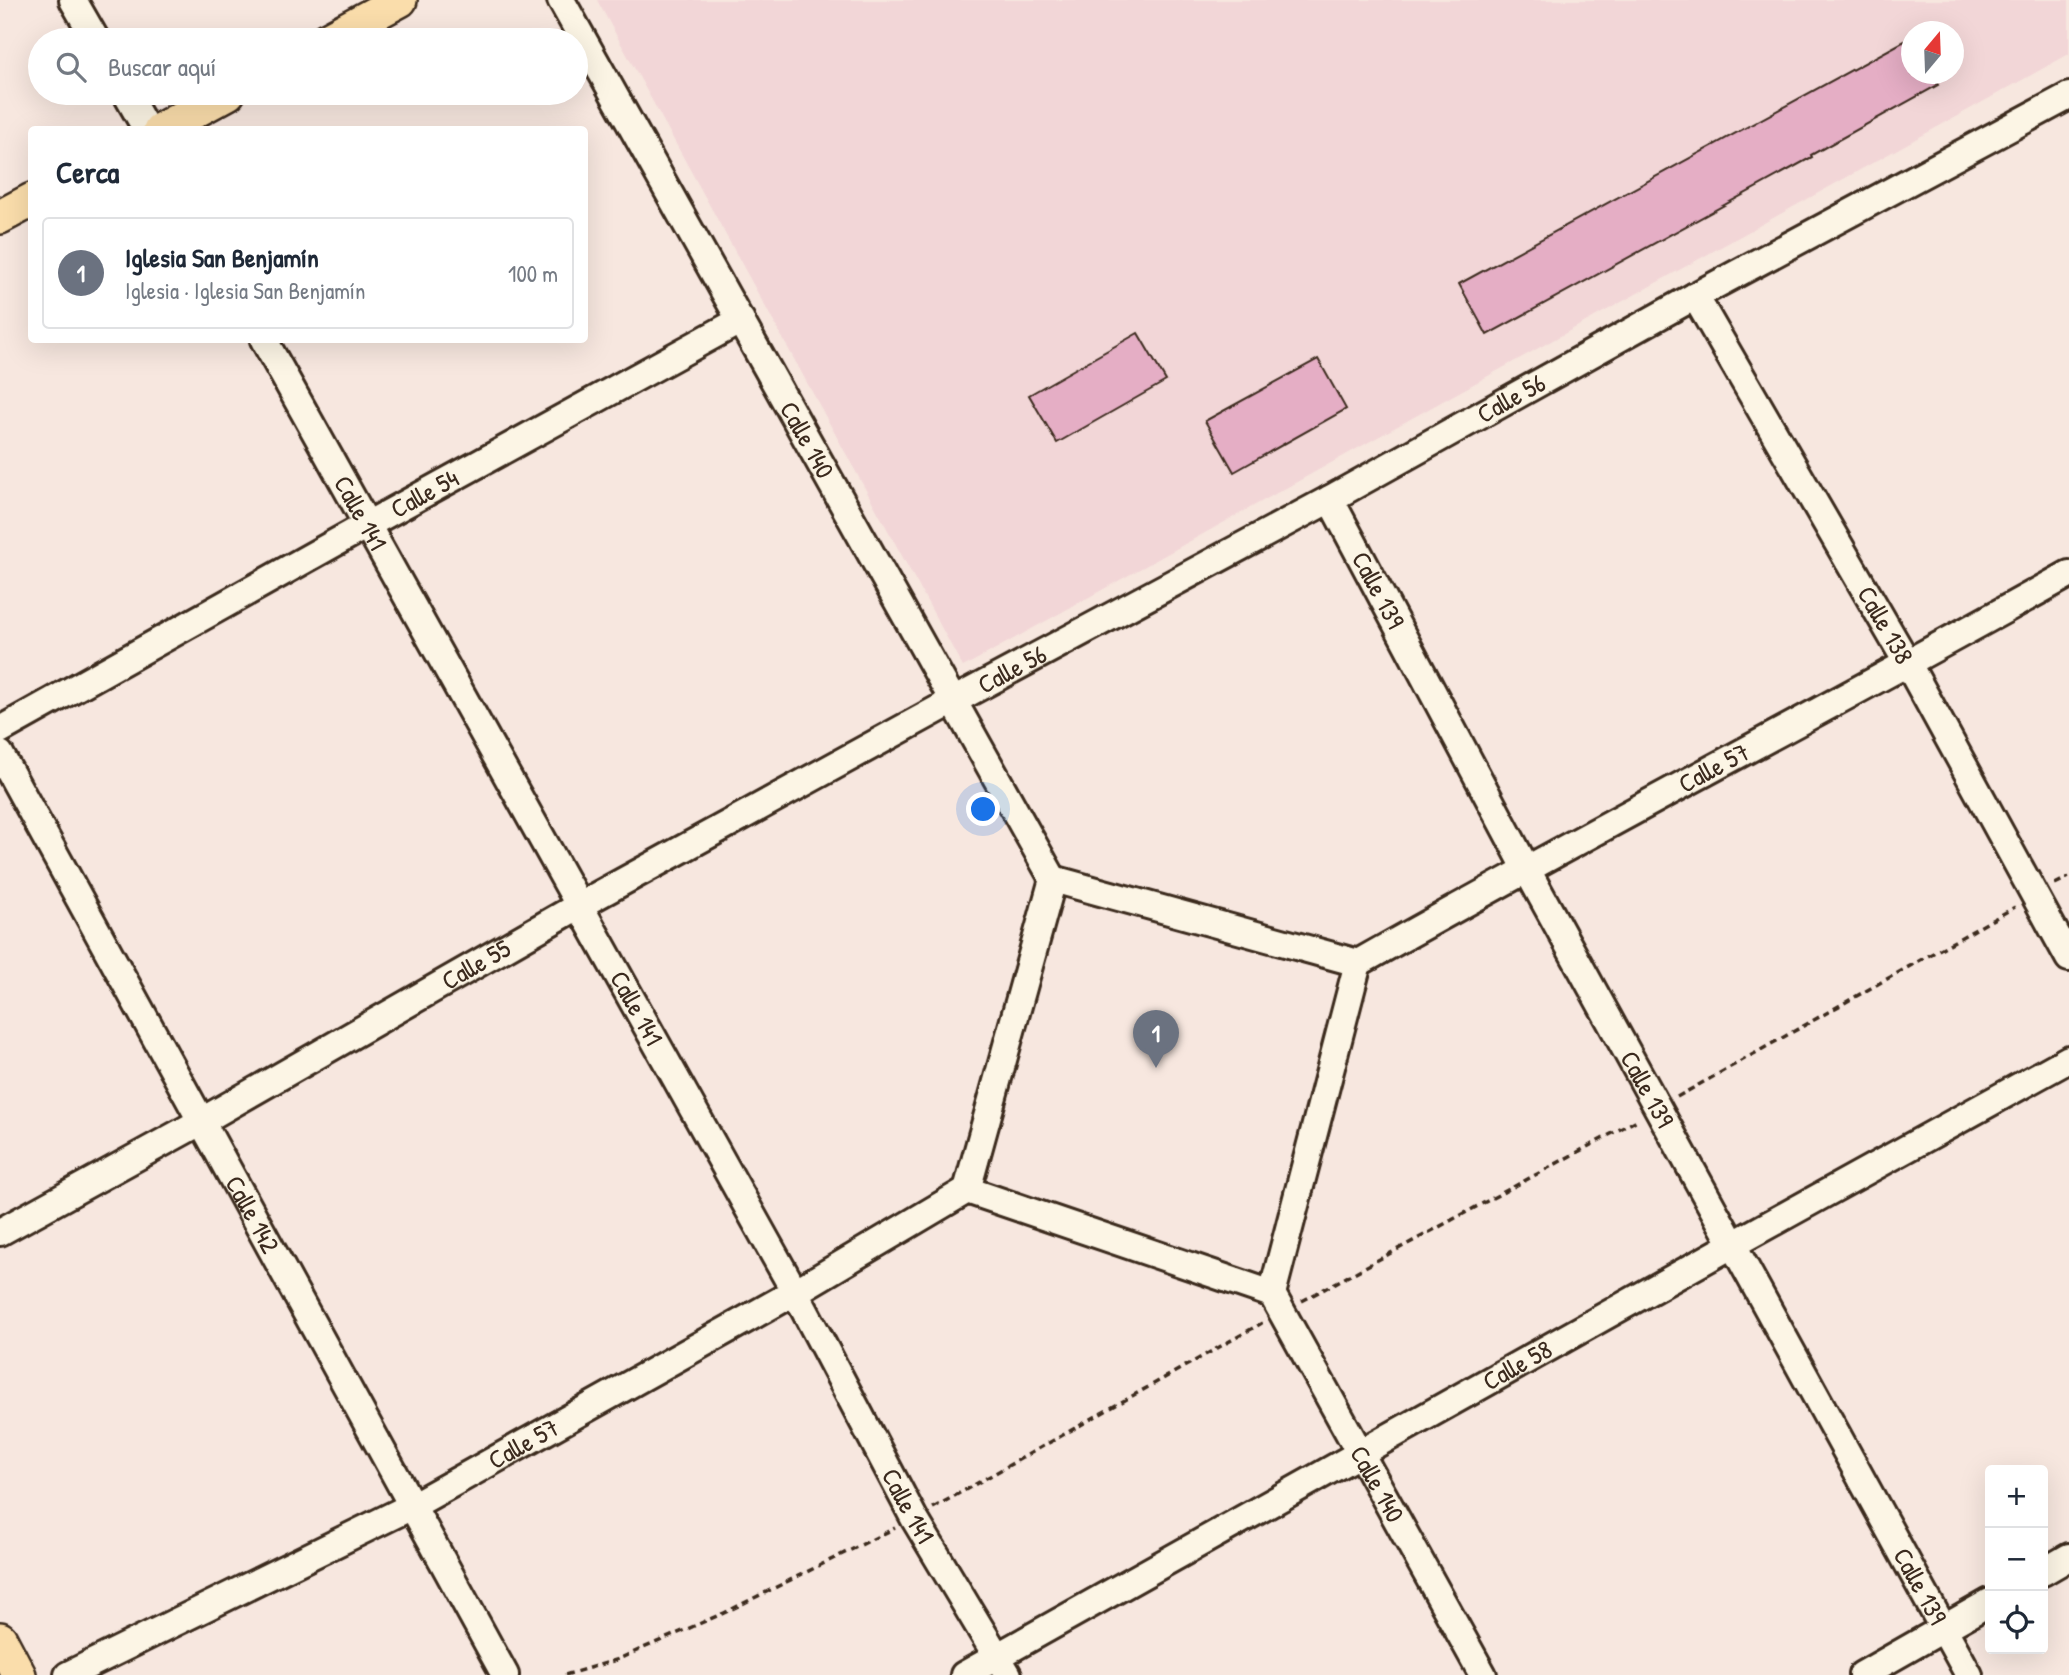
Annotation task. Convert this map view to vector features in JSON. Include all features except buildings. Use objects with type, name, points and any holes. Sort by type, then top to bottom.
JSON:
[{"type":"main road","points":[[348,28],[400,0]]},
{"type":"main road","points":[[167,126],[206,105]]},
{"type":"main road","points":[[0,217],[28,202]]},
{"type":"main road","points":[[0,1639],[19,1675]]},
{"type":"street","points":[[73,0],[89,28]]},
{"type":"street","name":"Calle 140","points":[[561,0],[577,28]]},
{"type":"street","name":"Calle 140","points":[[588,48],[1053,879]]},
{"type":"street","name":"Calle 56","points":[[953,701],[1330,499],[1695,296],[2069,96]]},
{"type":"street","points":[[133,105],[145,126]]},
{"type":"street","name":"Calle 138","points":[[1695,296],[1908,664],[2069,958]]},
{"type":"street","name":"Calle 54","points":[[0,730],[741,320]]},
{"type":"street","name":"Calle 141","points":[[266,343],[795,1292],[914,1518],[1003,1666]]},
{"type":"street","name":"Calle 139","points":[[1330,499],[1526,868],[1969,1675]]},
{"type":"street","name":"Calle 57","points":[[1358,963],[1526,868],[1908,664],[2069,574]]},
{"type":"street","name":"Calle 55","points":[[0,1232],[202,1121],[580,905],[953,701]]},
{"type":"street","name":"Calle 142","points":[[0,754],[505,1675]]},
{"type":"street","points":[[1053,879],[1358,963],[1277,1302],[967,1190],[1053,879]]},
{"type":"street","name":"Calle 58","points":[[964,1675],[1003,1666],[1360,1454],[2069,1059]]},
{"type":"street","name":"Calle 57","points":[[68,1675],[412,1506],[795,1292],[967,1190]]},
{"type":"street","name":"Calle 140","points":[[1277,1302],[1483,1675]]},
{"type":"street","points":[[2048,1569],[2069,1558]]},
{"type":"street","points":[[1862,1675],[1985,1605]]},
{"type":"path","points":[[565,1675],[616,1660],[724,1613],[914,1518],[1277,1302],[1658,1108],[2069,877]]},
{"type":"shaded area","points":[[597,0],[2069,0],[2069,54],[963,667]]},
{"type":"place","name":"Iglesia San Benjamín","points":[[1156,1068]]}]
